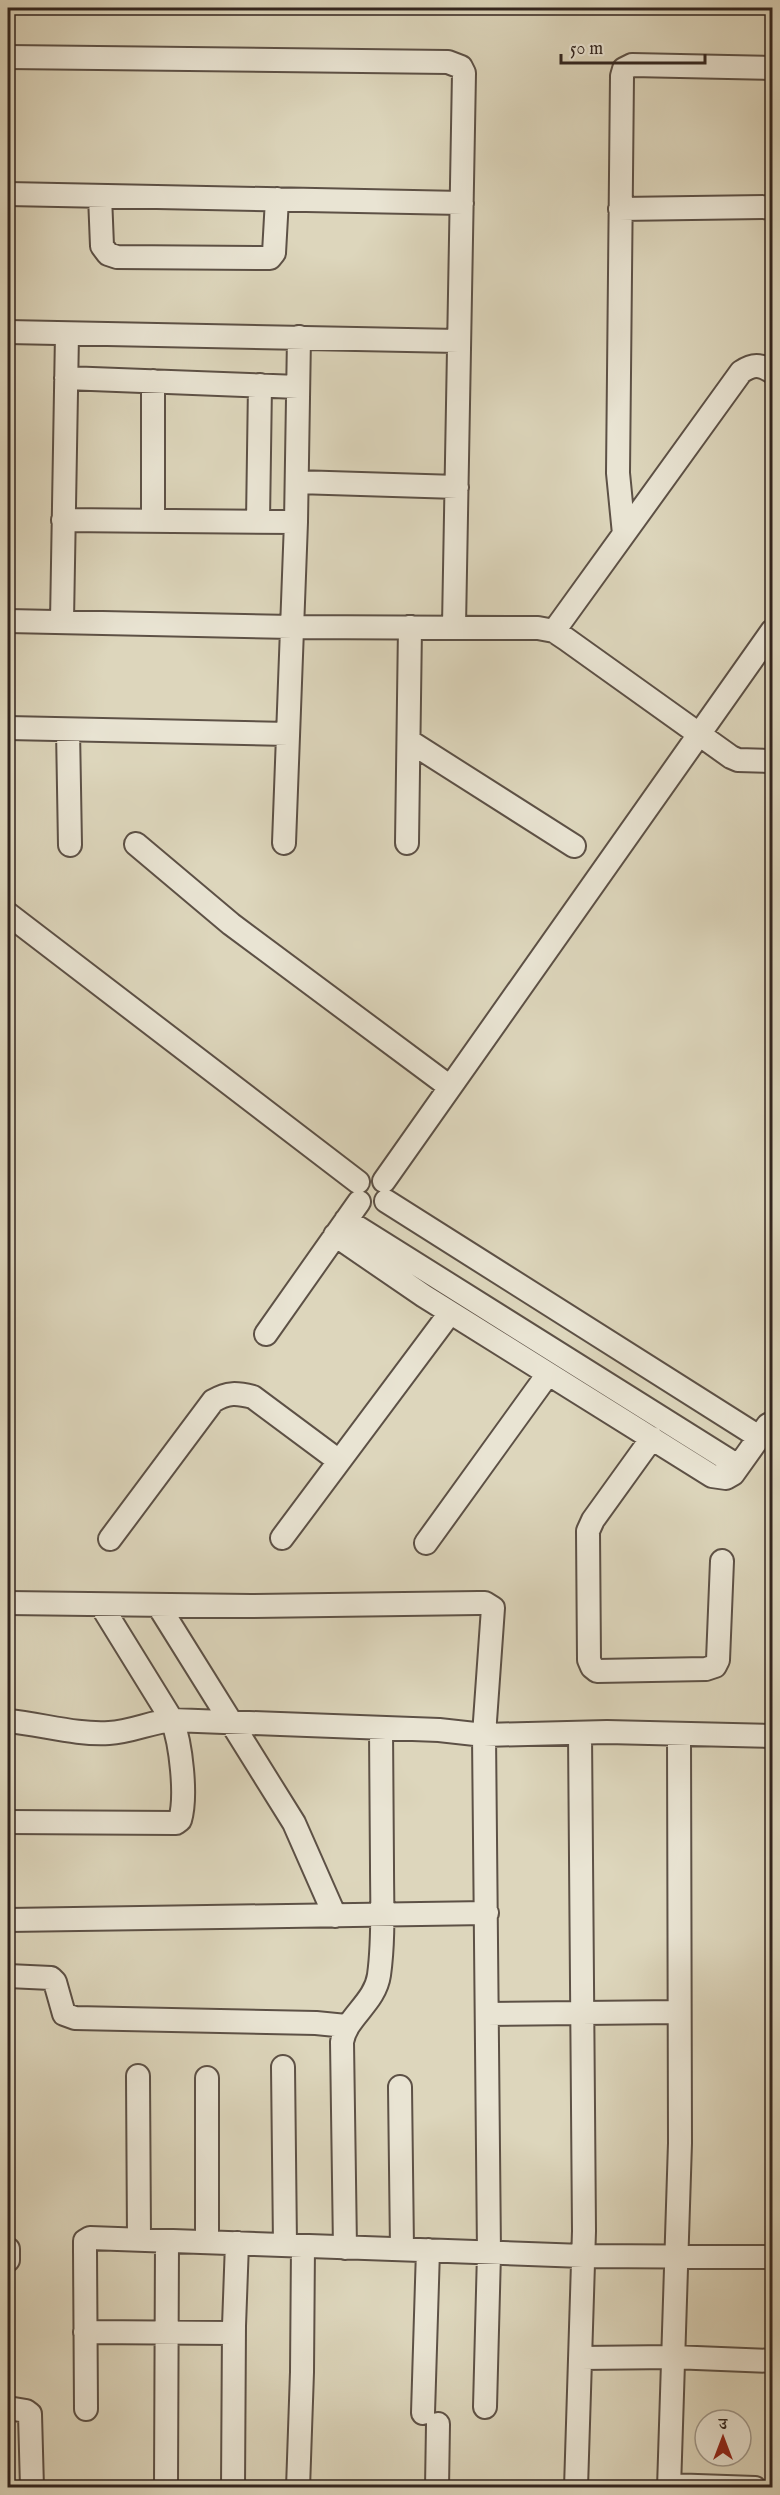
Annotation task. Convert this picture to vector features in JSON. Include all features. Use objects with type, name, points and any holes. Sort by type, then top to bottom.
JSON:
[{"type":"street","points":[[8,57],[456,63],[461,67],[464,73],[454,626]]},
{"type":"street","points":[[624,534],[618,472],[622,76],[624,69],[633,65],[772,68]]},
{"type":"street","points":[[8,194],[462,203]]},
{"type":"street","points":[[100,196],[102,246],[108,254],[139,257],[270,258],[274,253],[277,199]]},
{"type":"street","points":[[621,209],[772,207]]},
{"type":"street","points":[[8,332],[458,341]]},
{"type":"street","points":[[62,621],[67,334]]},
{"type":"street","points":[[284,843],[296,522],[299,337]]},
{"type":"street","points":[[554,631],[649,503],[741,372],[750,366],[759,365],[772,372]]},
{"type":"street","points":[[66,378],[298,387]]},
{"type":"street","points":[[153,381],[153,520]]},
{"type":"street","points":[[258,521],[260,385]]},
{"type":"street","points":[[297,482],[457,487]]},
{"type":"street","points":[[63,520],[296,522]]},
{"type":"street","points":[[8,621],[292,627],[538,628],[554,631],[738,760],[772,761]]},
{"type":"street","points":[[407,843],[410,627]]},
{"type":"street","points":[[385,1191],[450,1088],[772,631]]},
{"type":"street","points":[[8,728],[288,734]]},
{"type":"street","points":[[68,729],[70,844]]},
{"type":"street","points":[[409,741],[574,846]]},
{"type":"street","points":[[136,844],[231,924],[450,1088]]},
{"type":"street","points":[[8,914],[349,1210],[450,1313],[719,1478],[733,1474],[766,1430],[385,1191],[376,1176],[366,1176],[349,1210],[266,1334]]},
{"type":"street","points":[[349,1210],[738,1467]]},
{"type":"street","points":[[282,1538],[450,1313]]},
{"type":"street","points":[[426,1543],[548,1374]]},
{"type":"street","points":[[110,1539],[213,1401],[224,1395],[237,1393],[253,1397],[339,1461]]},
{"type":"street","points":[[652,1438],[593,1520],[588,1531],[589,1660],[592,1667],[597,1671],[706,1669],[715,1666],[718,1660],[722,1561]]},
{"type":"street","points":[[8,1603],[251,1606],[479,1603],[490,1605],[493,1615],[484,1735],[489,2253],[485,2407]]},
{"type":"street","points":[[8,1822],[176,1822],[180,1820],[181,1750],[172,1720],[101,1605]]},
{"type":"street","points":[[158,1605],[294,1823],[335,1916]]},
{"type":"street","points":[[8,1721],[110,1733],[172,1720],[439,1730],[484,1735],[580,1733],[772,1736]]},
{"type":"street","points":[[345,2248],[341,2060],[346,2026],[356,2018],[366,2004],[379,1978],[382,1915],[381,1729]]},
{"type":"street","points":[[576,2487],[583,2256],[580,1733]]},
{"type":"street","points":[[679,1734],[680,2143],[669,2486],[755,2487]]},
{"type":"street","points":[[8,1920],[487,1913]]},
{"type":"street","points":[[8,1976],[51,1978],[55,1982],[64,2014],[75,2018],[316,2023],[346,2026]]},
{"type":"street","points":[[487,2014],[679,2012]]},
{"type":"street","points":[[284,2067],[302,2372],[298,2487]]},
{"type":"street","points":[[138,2076],[139,2239]]},
{"type":"street","points":[[207,2078],[207,2242]]},
{"type":"street","points":[[400,2087],[402,2250]]},
{"type":"street","points":[[86,2409],[85,2241],[95,2237],[583,2256],[772,2256]]},
{"type":"street","points":[[166,2487],[167,2241]]},
{"type":"street","points":[[233,2487],[237,2243]]},
{"type":"street","points":[[8,2250],[8,2259]]},
{"type":"street","points":[[428,2250],[430,2418],[437,2487]]},
{"type":"street","points":[[85,2332],[234,2333]]},
{"type":"street","points":[[581,2358],[672,2357],[772,2361]]},
{"type":"street","points":[[8,2408],[26,2410],[30,2414],[33,2487]]}]
